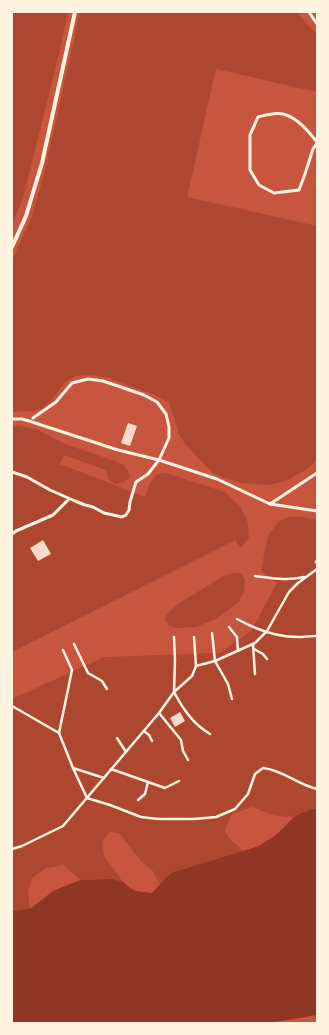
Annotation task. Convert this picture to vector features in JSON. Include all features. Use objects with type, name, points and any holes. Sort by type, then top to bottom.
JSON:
[{"type":"street","points":[[12,247],[26,216],[42,163],[75,12]]},
{"type":"lane","points":[[309,12],[317,24]]},
{"type":"lane","points":[[271,114],[284,114],[299,122],[317,143],[313,149],[299,190],[274,193],[259,184],[250,170],[250,135],[258,117],[271,114]]},
{"type":"lane","points":[[12,472],[26,477],[69,499],[94,507],[104,513],[122,517],[126,515],[129,510],[136,482],[148,474],[159,460],[169,438],[169,427],[166,414],[157,402],[144,395],[103,381],[88,379],[72,384],[56,402],[33,418]]},
{"type":"lane","points":[[12,419],[22,419],[118,450],[159,460],[217,479],[270,504],[317,511]]},
{"type":"lane","points":[[270,504],[317,473]]},
{"type":"lane","points":[[12,534],[53,515],[69,499]]},
{"type":"path","points":[[196,666],[215,661],[255,643],[267,631],[289,592],[306,576],[317,569]]},
{"type":"path","points":[[255,576],[293,580],[306,576]]},
{"type":"path","points":[[237,619],[250,626],[282,636],[317,636]]},
{"type":"path","points":[[229,627],[237,637],[238,651]]},
{"type":"path","points":[[212,633],[215,661],[228,684],[232,699]]},
{"type":"path","points":[[174,637],[174,692],[182,706],[200,728],[210,734]]},
{"type":"path","points":[[12,849],[22,846],[63,826],[159,713],[174,692],[192,676],[196,666],[194,637]]},
{"type":"path","points":[[74,644],[88,673],[102,681],[107,689]]},
{"type":"path","points":[[253,644],[255,674]]},
{"type":"path","points":[[254,649],[263,654],[267,659]]},
{"type":"path","points":[[63,650],[72,670],[59,733],[72,768],[86,798],[110,805],[141,817],[158,820],[194,819],[216,817],[235,809],[248,794],[255,774],[264,768],[272,769],[308,787],[317,789]]},
{"type":"path","points":[[12,706],[59,733]]},
{"type":"path","points":[[159,713],[181,740],[183,751],[188,760]]},
{"type":"path","points":[[144,731],[149,735],[152,741]]},
{"type":"path","points":[[117,738],[126,752]]},
{"type":"path","points":[[72,768],[104,778]]},
{"type":"path","points":[[111,769],[165,788],[179,781]]},
{"type":"path","points":[[138,800],[145,794],[148,782]]},
{"type":"shaded area","points":[[12,12],[68,12],[23,198],[12,225]]},
{"type":"shaded area","points":[[80,12],[297,12],[317,35],[317,92],[216,69],[187,197],[313,225],[317,224],[317,460],[309,468],[286,481],[268,485],[241,483],[214,474],[185,444],[178,432],[168,402],[155,395],[108,378],[91,375],[76,376],[65,382],[51,401],[42,409],[12,412],[12,261],[32,217],[44,174]]},
{"type":"shaded area","points":[[12,426],[36,429],[65,444],[124,465],[130,478],[124,482],[115,484],[108,479],[106,470],[64,455],[60,464],[145,497],[150,483],[156,475],[166,473],[225,492],[240,506],[248,523],[249,538],[240,548],[235,540],[12,652]]},
{"type":"shaded area","points":[[289,517],[303,517],[317,520],[317,809],[311,809],[296,816],[290,817],[273,815],[252,807],[232,814],[225,830],[229,838],[243,851],[171,873],[160,885],[153,871],[141,861],[119,833],[110,832],[102,841],[104,856],[123,882],[113,879],[80,880],[64,865],[46,868],[32,878],[28,892],[30,909],[12,911],[12,699],[104,657],[220,653],[251,631],[277,583],[261,571],[268,536],[278,522]]},
{"type":"shaded area","points":[[241,573],[245,580],[244,591],[239,602],[216,619],[196,627],[178,628],[170,626],[165,621],[166,616],[171,610],[181,602],[227,574]]},
{"type":"shaded area","points":[[311,809],[317,809],[317,1015],[269,1023],[12,1023],[12,911],[30,909],[53,891],[80,880],[113,879],[123,882],[136,891],[152,893],[171,873],[259,846],[277,834],[295,816]]},
{"type":"building","points":[[128,423],[137,426],[130,446],[121,443]]},
{"type":"building","points":[[43,540],[51,554],[38,561],[30,548]]},
{"type":"building","points":[[180,712],[185,721],[175,727],[170,718]]}]
